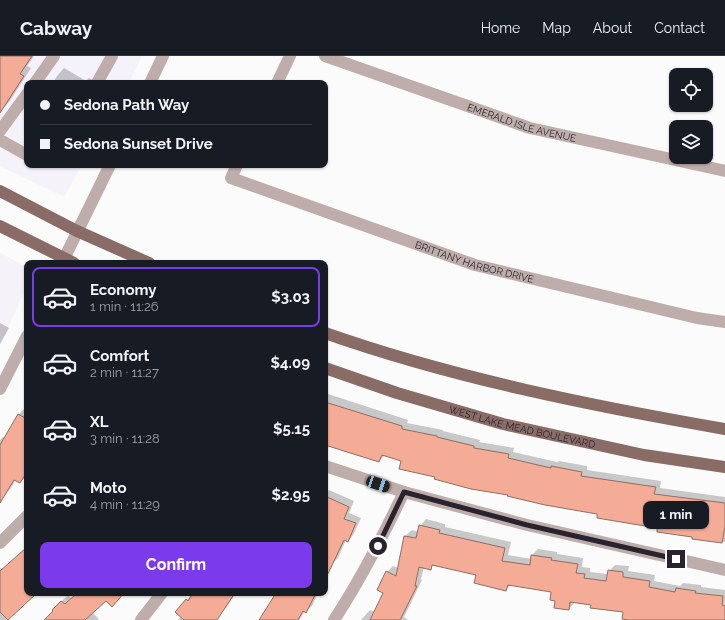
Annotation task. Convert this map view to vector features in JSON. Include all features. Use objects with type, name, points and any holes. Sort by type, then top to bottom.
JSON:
[{"type":"main road","points":[[0,191],[77,232],[142,260]]},
{"type":"main road","points":[[0,226],[62,260]]},
{"type":"main road","points":[[328,334],[406,360],[516,387],[649,416],[725,429]]},
{"type":"main road","name":"WEST LAKE MEAD BOULEVARD","points":[[328,369],[396,393],[503,424],[644,455],[725,467]]},
{"type":"street","points":[[37,80],[54,56]]},
{"type":"street","points":[[99,80],[112,56]]},
{"type":"street","points":[[151,80],[163,56]]},
{"type":"street","points":[[278,80],[290,56]]},
{"type":"street","name":"EMERALD ISLE AVENUE","points":[[325,56],[530,128],[725,171]]},
{"type":"street","points":[[0,131],[24,98]]},
{"type":"street","points":[[0,140],[24,153]]},
{"type":"street","points":[[67,260],[77,232],[109,168]]},
{"type":"street","name":"BRITTANY HARBOR DRIVE","points":[[235,168],[230,178],[475,266],[697,318],[725,322]]},
{"type":"street","points":[[0,389],[24,342]]},
{"type":"street","points":[[328,467],[404,492],[527,525],[725,570]]},
{"type":"street","points":[[334,620],[353,592],[378,546],[404,492]]},
{"type":"street","points":[[0,543],[24,519]]},
{"type":"street","points":[[141,620],[160,596]]},
{"type":"shaded area","points":[[0,56],[142,56],[130,80],[24,80],[24,168],[80,168],[64,197],[0,166]]},
{"type":"shaded area","points":[[0,253],[24,265],[24,293],[0,345]]},
{"type":"building","points":[[0,56],[32,56],[20,74],[24,76],[0,113]]},
{"type":"building","points":[[328,403],[402,426],[402,429],[437,436],[474,446],[474,448],[509,454],[508,458],[551,468],[551,466],[582,472],[581,476],[656,487],[654,494],[725,503],[725,527],[722,543],[657,532],[657,528],[597,518],[597,514],[545,505],[507,496],[508,495],[471,489],[434,479],[435,477],[399,469],[401,461],[382,455],[379,462],[328,446]]},
{"type":"building","points":[[18,414],[24,417],[24,477],[20,483],[14,480],[0,503],[0,445]]},
{"type":"building","points":[[328,497],[349,507],[344,519],[356,523],[348,542],[344,540],[328,574]]},
{"type":"building","points":[[419,525],[440,530],[439,533],[505,548],[502,561],[530,565],[531,555],[552,558],[551,560],[578,564],[576,573],[585,574],[584,578],[606,581],[608,570],[623,572],[623,577],[650,581],[649,587],[675,592],[676,588],[696,591],[695,593],[723,596],[722,605],[725,606],[725,620],[628,620],[622,619],[623,612],[590,608],[591,605],[570,602],[569,610],[554,608],[555,601],[550,600],[551,592],[508,585],[506,591],[474,583],[476,575],[432,565],[431,570],[419,567],[415,586],[417,586],[400,620],[370,620],[383,593],[377,590],[386,571],[396,576],[404,536],[416,538]]},
{"type":"building","points":[[24,550],[24,596],[34,596],[8,620],[0,612],[0,571]]},
{"type":"building","points":[[74,596],[121,596],[112,607],[106,601],[85,620],[44,620],[61,601],[65,604]]},
{"type":"building","points":[[191,596],[233,596],[217,620],[184,620],[175,612],[186,599],[188,601]]},
{"type":"building","points":[[274,596],[314,596],[306,613],[303,611],[298,620],[259,620]]},
{"type":"route","points":[[378,546],[404,492],[527,525],[676,559]]}]
